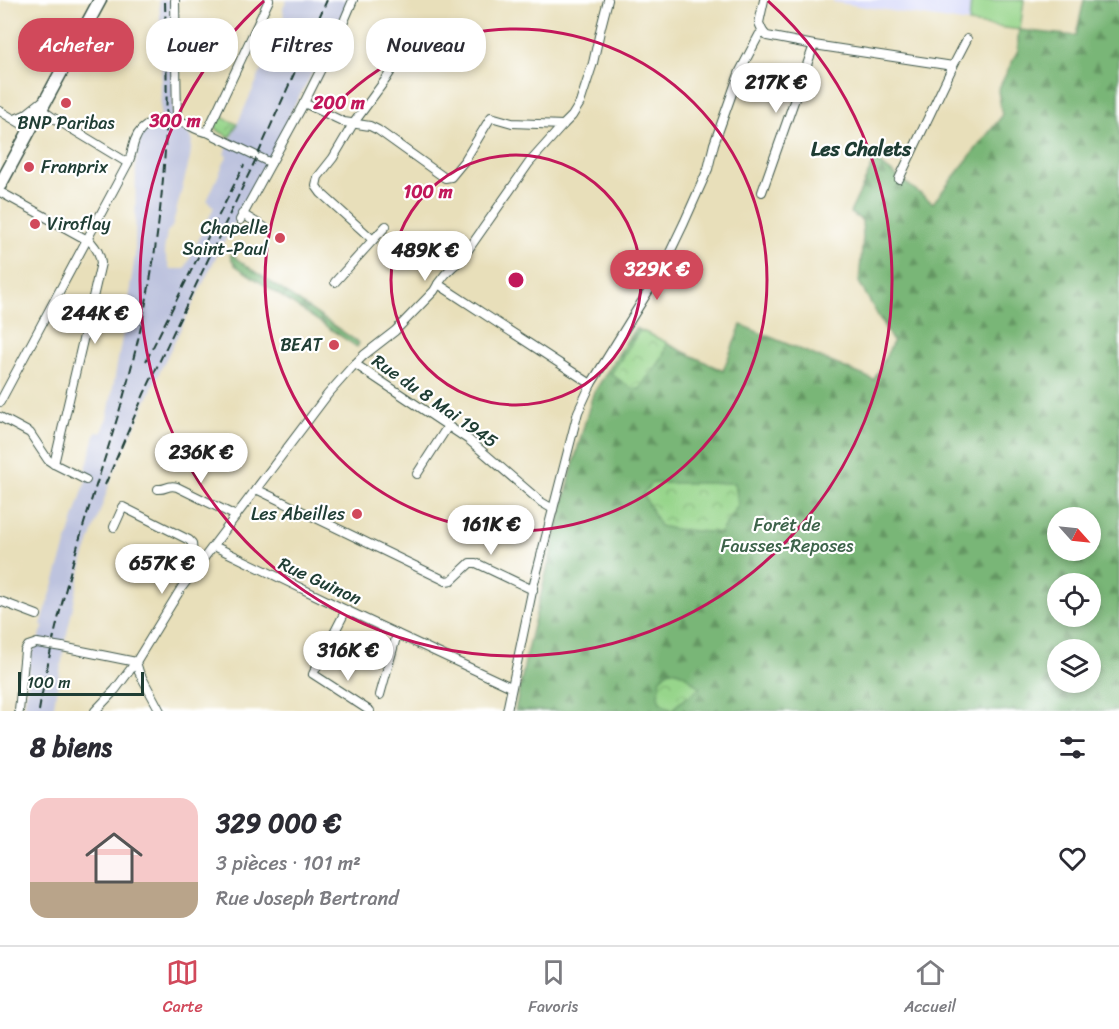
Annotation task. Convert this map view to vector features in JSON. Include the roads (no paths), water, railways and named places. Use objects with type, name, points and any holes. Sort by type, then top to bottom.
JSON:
[{"type":"main road","points":[[0,185],[100,0]]},
{"type":"street","points":[[175,0],[177,120]]},
{"type":"street","points":[[207,132],[269,0]]},
{"type":"street","points":[[264,227],[241,217],[304,103],[339,33],[352,0]]},
{"type":"street","points":[[95,711],[115,690],[136,662],[182,587],[328,394],[355,364],[395,331],[434,291],[454,265],[461,260],[529,163],[572,116],[580,103],[593,63],[608,0]]},
{"type":"street","points":[[764,0],[759,23],[767,36],[953,66]]},
{"type":"street","points":[[507,711],[533,590],[578,412],[591,384],[662,269],[708,168],[714,144],[740,71],[759,35],[763,32]]},
{"type":"street","points":[[899,179],[967,39]]},
{"type":"street","points":[[762,192],[814,45]]},
{"type":"street","points":[[374,240],[321,194],[316,186],[318,177],[390,72]]},
{"type":"street","points":[[15,119],[25,115],[47,97]]},
{"type":"street","points":[[304,103],[334,118],[378,130],[445,178],[451,177],[465,160],[491,117],[512,123],[562,125]]},
{"type":"street","points":[[41,109],[128,163]]},
{"type":"street","points":[[0,111],[30,129]]},
{"type":"street","points":[[0,402],[128,163],[135,139],[142,129],[159,120],[177,120],[271,163]]},
{"type":"street","points":[[0,192],[86,240],[97,249],[100,256],[101,263],[54,464]]},
{"type":"street","points":[[335,282],[386,226]]},
{"type":"street","points":[[438,284],[591,384]]},
{"type":"street","name":"Rue du 8 Mai 1945","points":[[355,364],[469,440],[541,502],[553,509]]},
{"type":"street","points":[[0,417],[30,433],[48,460],[86,480]]},
{"type":"street","points":[[417,474],[448,426]]},
{"type":"street","points":[[158,489],[169,486],[177,487],[236,516]]},
{"type":"street","points":[[256,489],[446,580],[452,580],[466,565],[476,563],[533,590]]},
{"type":"street","points":[[114,527],[123,507],[189,540],[192,543],[193,558],[200,565]]},
{"type":"street","name":"Rue Guinon","points":[[214,546],[512,687]]},
{"type":"street","points":[[0,601],[37,615]]},
{"type":"street","points":[[346,610],[313,674],[370,711]]},
{"type":"street","points":[[380,695],[397,634]]},
{"type":"street","points":[[19,711],[25,651],[28,646],[37,643],[136,662]]},
{"type":"street","points":[[136,662],[160,711]]},
{"type":"railway","points":[[39,711],[48,662],[66,589],[123,397],[150,280],[158,228],[165,150],[167,94],[165,0]]},
{"type":"railway","points":[[105,485],[144,394],[255,161],[327,0]]},
{"type":"railway","points":[[146,361],[244,165]]},
{"type":"place","name":"BNP Paribas","points":[[66,103]]},
{"type":"place","name":"Franprix","points":[[29,167]]},
{"type":"place","name":"Viroflay","points":[[35,224]]},
{"type":"place","name":"Chapelle Saint-Paul","points":[[280,238]]},
{"type":"place","name":"BEAT","points":[[334,345]]},
{"type":"place","name":"Les Abeilles","points":[[357,514]]},
{"type":"district","name":"Les Chalets","points":[[861,149]]},
{"type":"park label","name":"Forêt de Fausses-Reposes","points":[[787,535]]}]
